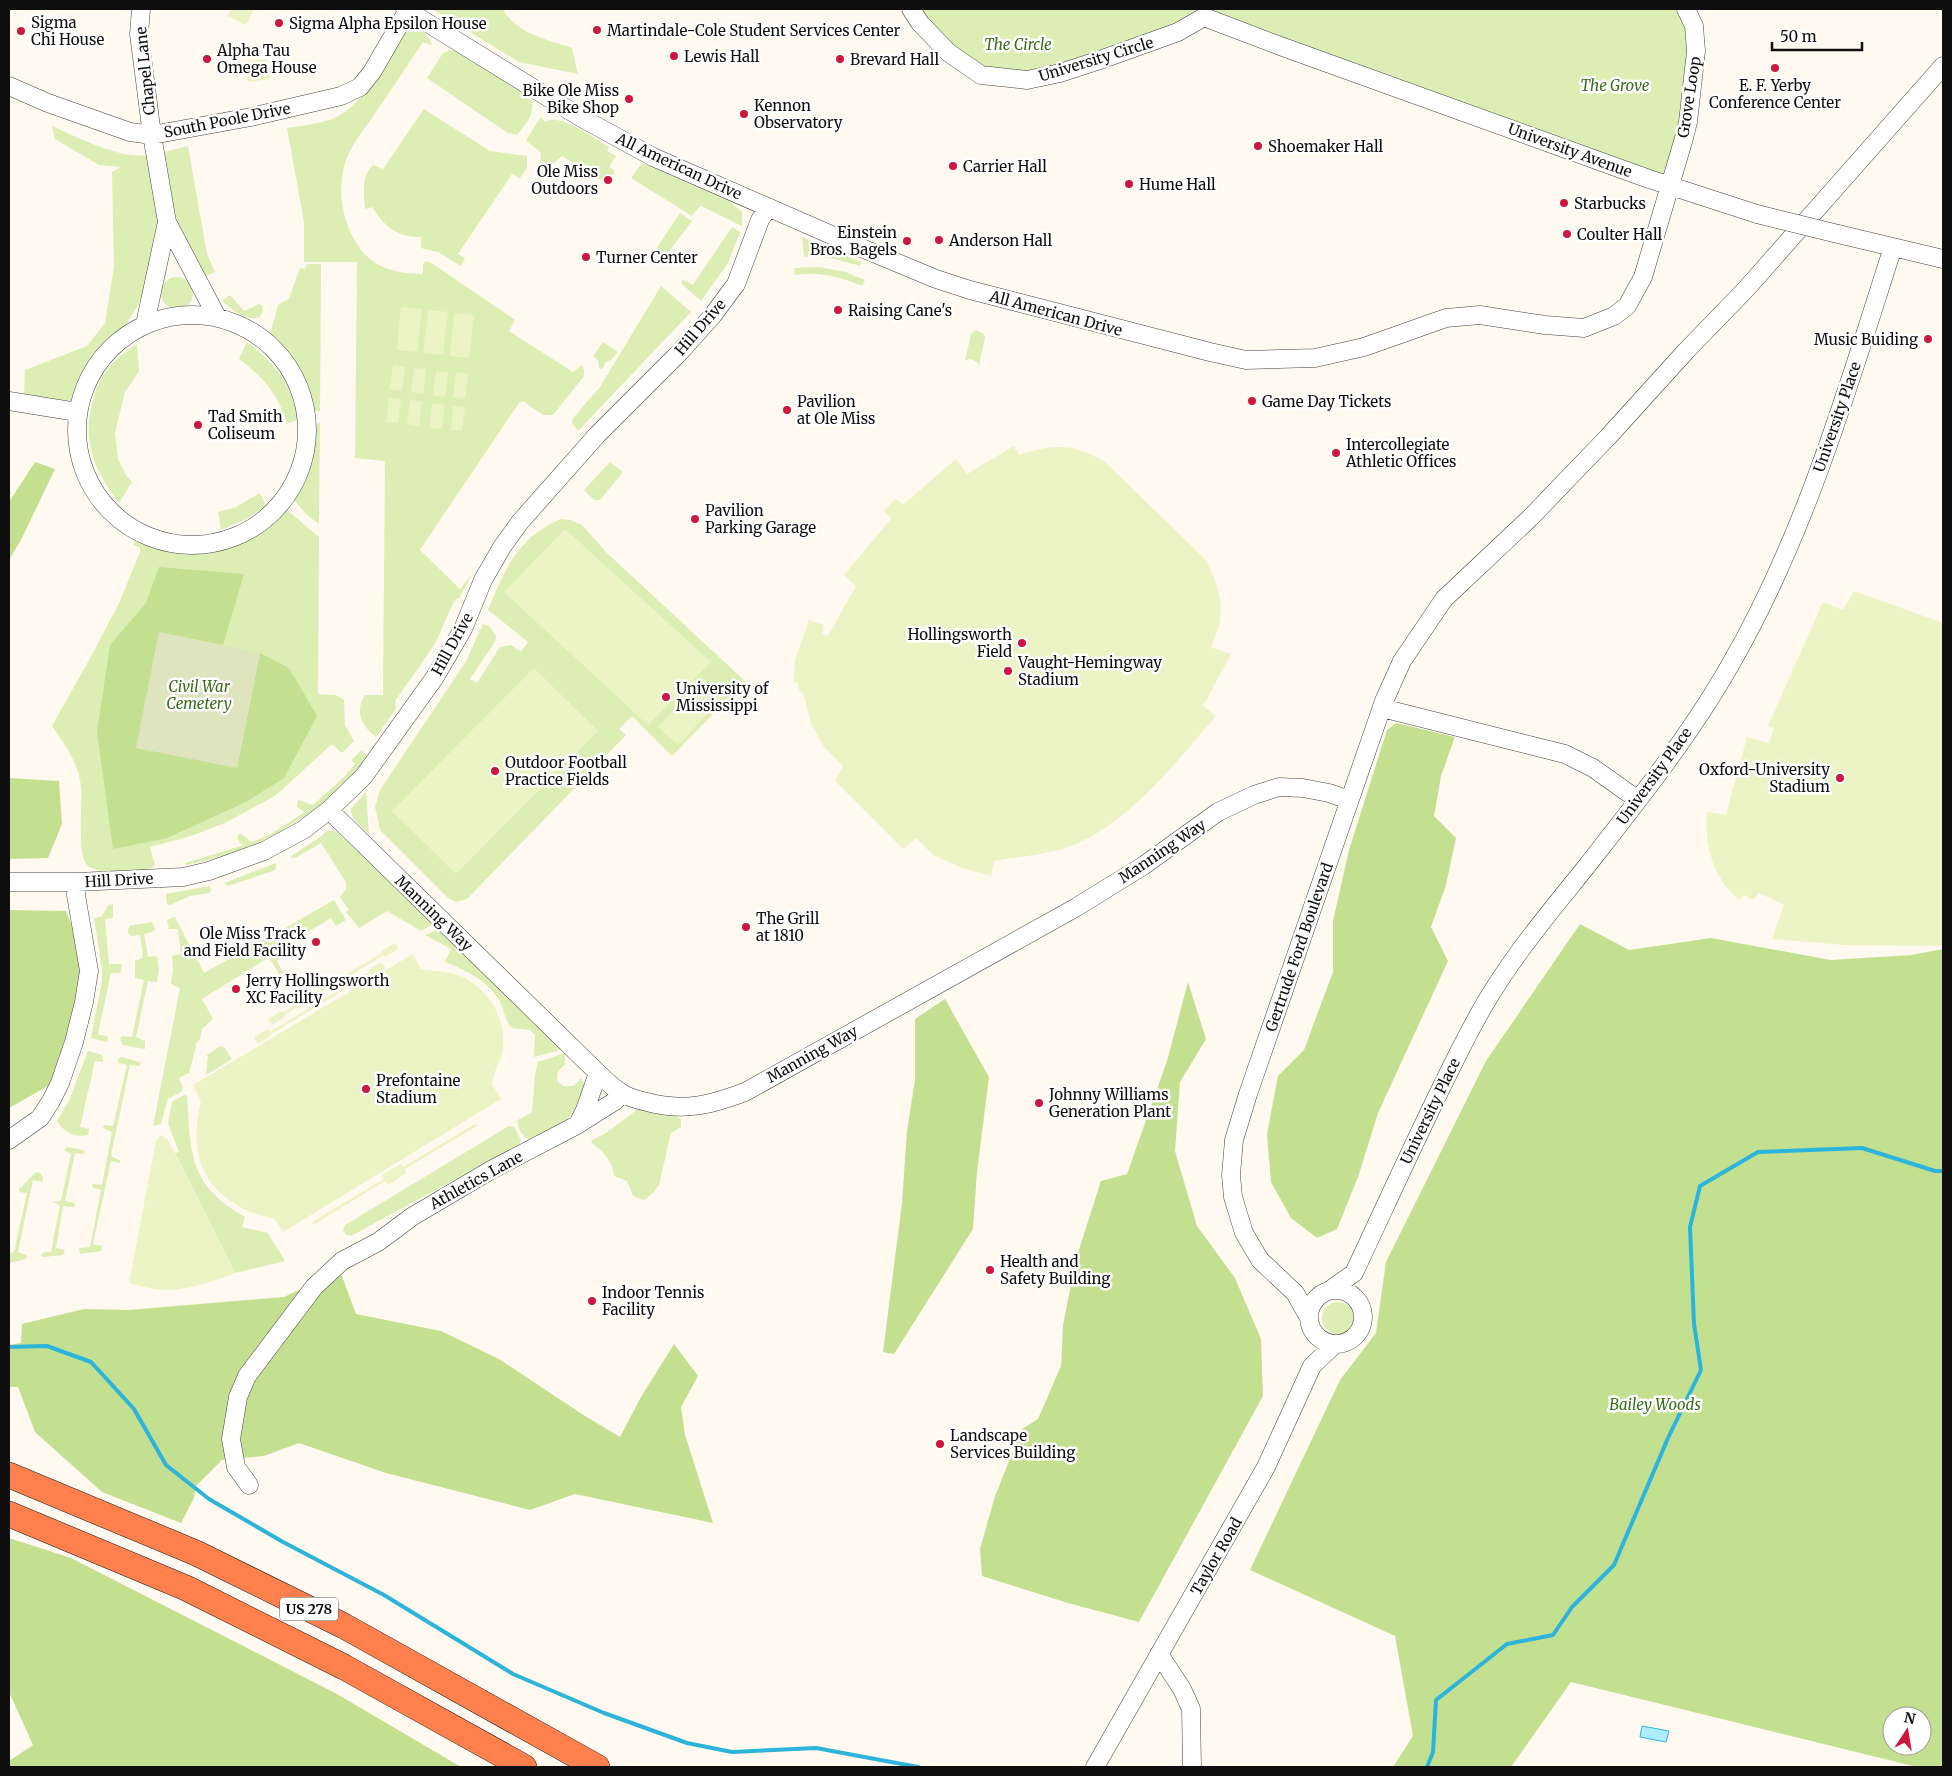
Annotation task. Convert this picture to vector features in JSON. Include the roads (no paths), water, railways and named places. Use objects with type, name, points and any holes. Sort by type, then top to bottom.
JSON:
[{"type":"highway","name":"US 278","points":[[9,1475],[196,1552],[344,1626],[597,1767]]},
{"type":"highway","name":"US 278","points":[[9,1514],[186,1588],[344,1667],[524,1767]]},
{"type":"street","name":"Chapel Lane","points":[[141,9],[139,34],[152,135],[167,222],[217,317]]},
{"type":"street","name":"University Circle","points":[[911,9],[920,23],[949,53],[981,75],[1027,80],[1060,73],[1178,32],[1202,13]]},
{"type":"street","name":"Grove Loop","points":[[1671,186],[1688,122],[1696,51],[1694,26],[1686,9]]},
{"type":"street","name":"South Poole Drive","points":[[9,86],[48,104],[130,132],[152,135],[251,117],[341,96],[360,86],[372,72],[406,10]]},
{"type":"street","name":"All American Drive","points":[[406,10],[580,117],[654,157],[928,276],[970,290],[1246,360],[1315,358],[1364,347],[1446,318],[1480,315],[1545,325],[1584,328],[1614,316],[1627,306],[1643,277],[1671,186]]},
{"type":"street","name":"University Avenue","points":[[1202,13],[1291,50],[1671,186],[1757,214],[1943,259]]},
{"type":"street","name":"Gertrude Ford Boulevard","points":[[1310,1323],[1295,1294],[1260,1260],[1244,1233],[1232,1197],[1231,1175],[1234,1140],[1349,800],[1382,708],[1402,661],[1444,599],[1530,518],[1651,391],[1686,351],[1747,288],[1943,66]]},
{"type":"street","name":"Hill Drive","points":[[9,882],[77,882],[183,877],[209,871],[264,852],[303,830],[329,810],[364,776],[435,677],[463,629],[483,580],[502,547],[520,522],[597,435],[680,352],[713,315],[736,284],[760,220],[768,207]]},
{"type":"street","name":"Chapel Lane","points":[[145,324],[167,222]]},
{"type":"street","name":"University Place","points":[[1324,1294],[1354,1273],[1431,1107],[1493,989],[1528,939],[1638,800],[1692,725],[1728,668],[1764,601],[1792,542],[1826,453],[1893,247]]},
{"type":"street","points":[[185,315],[217,317],[234,322],[250,330],[264,340],[286,362],[300,389],[307,419],[307,447],[299,474],[285,499],[269,516],[250,530],[229,540],[196,546],[162,542],[132,529],[115,516],[98,498],[86,476],[78,452],[77,412],[90,374],[104,354],[123,337],[145,324],[168,317],[185,315]]},
{"type":"street","points":[[9,401],[77,412]]},
{"type":"street","points":[[1382,708],[1565,754],[1593,768],[1638,800]]},
{"type":"street","name":"Manning Way","points":[[329,810],[598,1073],[622,1094],[635,1100],[664,1107],[692,1107],[715,1103],[745,1092],[1075,908],[1143,866],[1218,812],[1247,798],[1279,787],[1329,793],[1349,800]]},
{"type":"street","points":[[9,1140],[40,1118],[52,1101],[74,1042],[84,1002],[89,971],[76,895],[77,882]]},
{"type":"street","points":[[577,1125],[585,1110],[598,1073]]},
{"type":"street","name":"Athletics Lane","points":[[249,1485],[236,1468],[231,1439],[238,1397],[247,1376],[314,1287],[342,1261],[378,1242],[426,1208],[491,1170],[577,1125],[615,1101],[622,1094]]},
{"type":"street","points":[[1310,1323],[1317,1337],[1325,1342],[1334,1344],[1350,1341],[1361,1328],[1363,1311],[1354,1273]]},
{"type":"street","points":[[1295,1294],[1347,1292],[1360,1303]]},
{"type":"street","points":[[1312,1366],[1309,1309],[1324,1294]]},
{"type":"street","name":"Taylor Road","points":[[1094,1767],[1266,1467],[1312,1366],[1334,1344]]},
{"type":"street","points":[[1160,1654],[1182,1689],[1191,1709],[1192,1767]]},
{"type":"water","points":[[1642,1726],[1669,1731],[1666,1742],[1640,1737]]},
{"type":"waterway","points":[[1427,1767],[1433,1752],[1436,1700],[1507,1644],[1553,1635],[1572,1607],[1614,1565],[1668,1438],[1701,1370],[1694,1324],[1690,1227],[1700,1186],[1758,1152],[1862,1148],[1935,1171],[1943,1171]]},
{"type":"waterway","points":[[9,1347],[47,1346],[91,1362],[134,1409],[166,1465],[209,1499],[283,1542],[384,1595],[513,1674],[604,1713],[687,1743],[732,1752],[816,1748],[918,1767]]},
{"type":"place","name":"Sigma Alpha Epsilon House","points":[[279,23]]},
{"type":"place","name":"Martindale-Cole Student Services Center","points":[[597,30]]},
{"type":"place","name":"Sigma Chi House","points":[[21,31]]},
{"type":"place","name":"Lewis Hall","points":[[674,56]]},
{"type":"place","name":"Alpha Tau Omega House","points":[[207,59]]},
{"type":"place","name":"Brevard Hall","points":[[840,59]]},
{"type":"place","name":"E. F. Yerby Conference Center","points":[[1775,68]]},
{"type":"place","name":"Bike Ole Miss Bike Shop","points":[[629,99]]},
{"type":"place","name":"Kennon Observatory","points":[[744,114]]},
{"type":"place","name":"Shoemaker Hall","points":[[1258,146]]},
{"type":"place","name":"Carrier Hall","points":[[953,166]]},
{"type":"place","name":"Ole Miss Outdoors","points":[[608,180]]},
{"type":"place","name":"Hume Hall","points":[[1129,184]]},
{"type":"place","name":"Starbucks","points":[[1564,203]]},
{"type":"place","name":"Coulter Hall","points":[[1567,234]]},
{"type":"place","name":"Anderson Hall","points":[[939,240]]},
{"type":"place","name":"Einstein Bros. Bagels","points":[[907,241]]},
{"type":"place","name":"Turner Center","points":[[586,257]]},
{"type":"place","name":"Raising Cane's","points":[[838,310]]},
{"type":"place","name":"Music Buiding","points":[[1928,339]]},
{"type":"place","name":"Game Day Tickets","points":[[1252,401]]},
{"type":"place","name":"Pavilion at Ole Miss","points":[[787,410]]},
{"type":"place","name":"Tad Smith Coliseum","points":[[198,425]]},
{"type":"place","name":"Intercollegiate Athletic Offices","points":[[1336,453]]},
{"type":"place","name":"Pavilion Parking Garage","points":[[695,519]]},
{"type":"place","name":"Hollingsworth Field","points":[[1022,643]]},
{"type":"place","name":"Vaught-Hemingway Stadium","points":[[1008,671]]},
{"type":"place","name":"University of Mississippi","points":[[666,697]]},
{"type":"place","name":"Outdoor Football Practice Fields","points":[[495,771]]},
{"type":"place","name":"Oxford-University Stadium","points":[[1840,778]]},
{"type":"place","name":"The Grill at 1810","points":[[746,927]]},
{"type":"place","name":"Ole Miss Track and Field Facility","points":[[316,942]]},
{"type":"place","name":"Jerry Hollingsworth XC Facility","points":[[236,989]]},
{"type":"place","name":"Prefontaine Stadium","points":[[366,1089]]},
{"type":"place","name":"Johnny Williams Generation Plant","points":[[1039,1103]]},
{"type":"place","name":"Health and Safety Building","points":[[990,1270]]},
{"type":"place","name":"Indoor Tennis Facility","points":[[592,1301]]},
{"type":"place","name":"Landscape Services Building","points":[[940,1444]]},
{"type":"park label","name":"The Circle","points":[[1018,44]]},
{"type":"park label","name":"The Grove","points":[[1615,85]]},
{"type":"park label","name":"Civil War Cemetery","points":[[199,694]]},
{"type":"park label","name":"Bailey Woods","points":[[1655,1404]]}]
